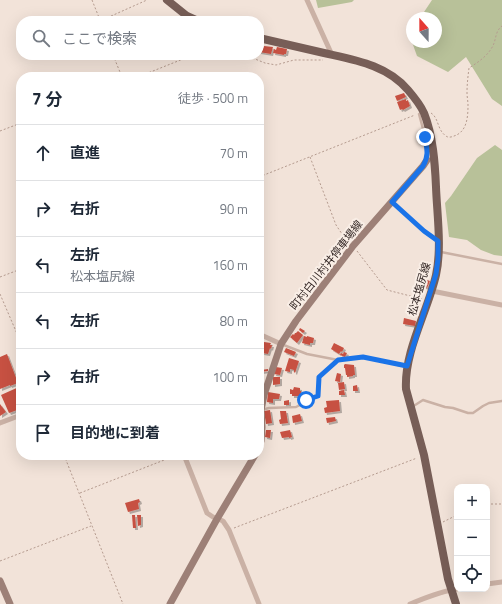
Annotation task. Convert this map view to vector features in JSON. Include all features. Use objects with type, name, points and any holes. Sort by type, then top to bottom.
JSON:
[{"type":"main road","points":[[167,0],[187,16]]},
{"type":"main road","name":"松本塩尻線","points":[[264,39],[329,58],[367,63],[381,69],[392,75],[403,84],[415,97],[429,128],[434,152],[438,252],[436,274],[432,291],[407,366],[406,389],[424,455],[448,579],[454,589]]},
{"type":"main road","name":"町村白川村井停車場線","points":[[264,395],[281,344],[296,321],[353,246],[427,160]]},
{"type":"main road","points":[[170,604],[217,519],[253,460]]},
{"type":"main road","points":[[0,581],[10,604]]},
{"type":"main road","name":"松本塩尻線","points":[[454,592],[456,604]]},
{"type":"street","points":[[307,0],[329,58]]},
{"type":"street","points":[[432,291],[502,305]]},
{"type":"street","points":[[264,336],[281,344]]},
{"type":"street","points":[[0,423],[16,417]]},
{"type":"street","points":[[186,460],[207,513],[223,521],[229,530],[259,604]]},
{"type":"street","points":[[490,584],[502,582]]},
{"type":"street","points":[[410,604],[454,589]]},
{"type":"lane","name":"町村白川村井停車場線","points":[[421,113],[427,160]]},
{"type":"lane","points":[[438,252],[502,264]]},
{"type":"lane","points":[[281,344],[307,354],[338,360],[363,357],[407,366]]},
{"type":"lane","points":[[264,409],[296,407],[306,400],[318,396],[319,377],[338,360]]},
{"type":"lane","points":[[411,407],[423,400],[445,407],[454,408],[468,414],[474,413],[489,403],[502,401]]},
{"type":"path","points":[[92,0],[98,16]]},
{"type":"path","points":[[111,16],[147,0]]},
{"type":"path","points":[[264,175],[421,113],[432,113],[435,116],[440,129],[446,136],[451,138],[458,135],[464,130],[466,123],[469,68],[479,62],[492,48],[498,29],[502,26]]},
{"type":"path","points":[[259,60],[276,65],[294,60],[329,58]]},
{"type":"path","points":[[115,60],[120,72]]},
{"type":"path","points":[[150,72],[180,60]]},
{"type":"path","points":[[0,131],[16,125]]},
{"type":"path","points":[[310,157],[336,225],[387,290],[428,300]]},
{"type":"path","points":[[392,202],[424,231],[438,241]]},
{"type":"path","points":[[0,277],[16,271]]},
{"type":"path","points":[[0,294],[16,331]]},
{"type":"path","points":[[229,530],[424,455]]},
{"type":"path","points":[[66,460],[123,604]]},
{"type":"path","points":[[79,494],[164,460]]},
{"type":"path","points":[[490,504],[502,504]]},
{"type":"path","points":[[437,524],[454,516]]},
{"type":"path","points":[[0,561],[92,526]]},
{"type":"green space","points":[[316,0],[354,0],[352,2],[318,8]]},
{"type":"green space","points":[[432,0],[502,0],[502,106],[492,99],[466,57],[448,72],[417,56],[414,48],[442,48],[442,12],[424,12]]},
{"type":"green space","points":[[495,145],[502,150],[502,256],[494,255],[481,250],[467,240],[449,237],[445,203],[477,158]]},
{"type":"building","points":[[264,46],[273,47],[271,54],[264,53]]},
{"type":"building","points":[[277,47],[287,49],[286,54],[273,53],[274,49],[276,50]]},
{"type":"building","points":[[404,93],[406,97],[397,101],[395,96]]},
{"type":"building","points":[[406,99],[406,101],[408,100],[410,106],[400,110],[397,102]]},
{"type":"building","points":[[419,277],[430,281],[427,288],[417,283]]},
{"type":"building","points":[[404,318],[416,321],[415,326],[403,324]]},
{"type":"building","points":[[300,328],[305,331],[303,333],[299,330]]},
{"type":"building","points":[[298,331],[303,335],[297,343],[290,337]]},
{"type":"building","points":[[304,336],[314,338],[313,343],[310,343],[310,345],[302,343]]},
{"type":"building","points":[[264,342],[271,343],[270,345],[272,345],[268,354],[264,353]]},
{"type":"building","points":[[334,343],[344,348],[339,354],[331,349]]},
{"type":"building","points":[[286,348],[296,352],[294,356],[284,352]]},
{"type":"building","points":[[344,352],[347,353],[345,357],[340,355]]},
{"type":"building","points":[[7,354],[16,378],[16,384],[0,389],[0,357]]},
{"type":"building","points":[[289,358],[299,361],[295,373],[294,370],[290,369],[290,372],[285,371]]},
{"type":"building","points":[[345,364],[354,365],[355,375],[347,377],[344,368]]},
{"type":"building","points":[[276,367],[282,368],[280,375],[274,374]]},
{"type":"building","points":[[337,373],[341,374],[340,382],[335,381]]},
{"type":"building","points":[[273,377],[280,377],[280,384],[273,385]]},
{"type":"building","points":[[344,382],[345,389],[339,390],[338,383]]},
{"type":"building","points":[[357,385],[358,391],[353,391],[353,386]]},
{"type":"building","points":[[294,387],[300,388],[301,396],[292,396],[292,394],[290,394],[290,389],[293,390]]},
{"type":"building","points":[[16,388],[16,410],[9,413],[1,395]]},
{"type":"building","points":[[344,390],[345,395],[339,395],[339,391]]},
{"type":"building","points":[[268,392],[280,394],[279,399],[273,399],[273,403],[267,402]]},
{"type":"building","points":[[289,400],[289,405],[284,405],[284,401]]},
{"type":"building","points":[[339,400],[340,411],[325,413],[324,408],[327,407],[326,401]]},
{"type":"building","points":[[0,404],[6,412],[0,416]]},
{"type":"building","points":[[270,410],[272,423],[266,424],[264,411]]},
{"type":"building","points":[[280,411],[286,411],[288,423],[280,424]]},
{"type":"building","points":[[300,414],[302,421],[293,423],[292,416]]},
{"type":"building","points":[[335,417],[336,421],[327,423],[326,418]]},
{"type":"building","points":[[266,430],[271,430],[270,438],[265,437]]},
{"type":"building","points":[[290,430],[292,437],[282,438],[280,432]]},
{"type":"building","points":[[139,499],[139,509],[128,512],[125,503]]},
{"type":"building","points":[[132,515],[135,515],[136,528],[133,528]]},
{"type":"building","points":[[137,515],[141,515],[141,525],[138,526]]},
{"type":"route","points":[[306,400],[318,396],[319,377],[338,360],[363,357],[407,366],[432,291],[438,259],[438,241],[424,231],[392,202],[427,160],[425,137]]}]
